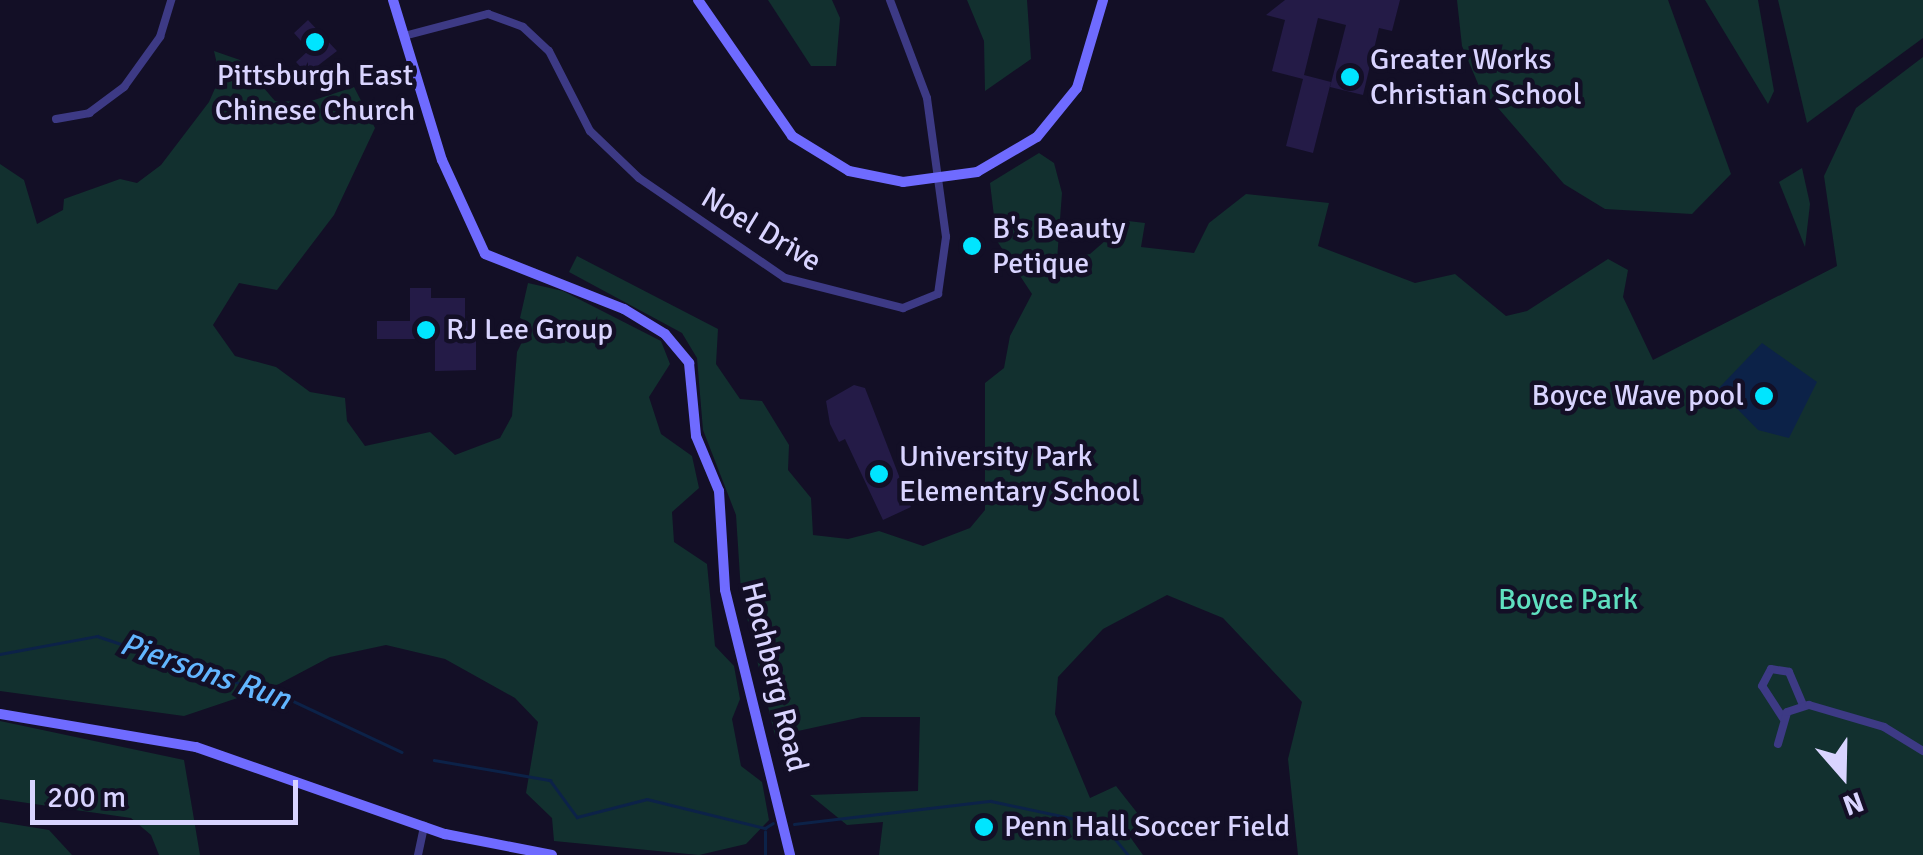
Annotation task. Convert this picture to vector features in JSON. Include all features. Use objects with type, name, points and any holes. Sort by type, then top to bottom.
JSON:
[{"type":"street","points":[[56,119],[89,113],[124,87],[160,37],[172,0]]},
{"type":"street","name":"Hochberg Road","points":[[394,0],[442,160],[485,254],[624,309],[665,334],[689,363],[696,436],[719,491],[724,590],[790,855]]},
{"type":"street","points":[[698,0],[772,114],[802,144],[866,176],[937,181],[1009,158],[1051,123],[1077,88],[1103,0]]},
{"type":"street","name":"Noel Drive","points":[[404,36],[488,14],[523,27],[549,51],[610,154],[732,246],[814,290],[904,308],[938,294],[947,268],[927,98],[890,0]]},
{"type":"street","points":[[1778,744],[1783,718],[1762,686],[1771,670],[1789,672],[1803,705]]},
{"type":"street","points":[[1783,718],[1803,705],[1884,727],[1923,751]]},
{"type":"street","points":[[0,714],[196,747],[424,826],[552,855]]},
{"type":"street","points":[[418,855],[424,826]]},
{"type":"green space","points":[[768,0],[832,0],[840,18],[836,66],[811,66]]},
{"type":"green space","points":[[967,0],[1027,0],[1031,59],[985,91],[984,41]]},
{"type":"green space","points":[[1457,0],[1668,0],[1731,174],[1692,214],[1605,209],[1564,184],[1479,86],[1462,46]]},
{"type":"green space","points":[[1705,0],[1758,0],[1774,91],[1768,104]]},
{"type":"green space","points":[[1778,0],[1923,0],[1923,38],[1807,123]]},
{"type":"green space","points":[[214,51],[240,60],[275,101],[308,102],[354,87],[375,128],[334,215],[277,290],[239,283],[213,325],[235,356],[276,367],[310,392],[345,398],[347,421],[365,446],[430,432],[455,455],[500,438],[512,416],[517,352],[531,324],[520,318],[528,283],[563,291],[661,341],[670,364],[649,397],[661,434],[692,456],[699,488],[672,512],[674,542],[707,564],[715,646],[734,666],[740,699],[732,719],[741,766],[762,782],[769,820],[746,844],[699,855],[554,841],[552,818],[526,793],[538,722],[515,698],[445,659],[386,645],[330,657],[279,684],[184,716],[0,691],[0,164],[24,180],[37,224],[63,210],[64,199],[120,179],[137,183],[161,165],[209,102],[220,77]]},
{"type":"green space","name":"Boyce Park","points":[[1923,57],[1923,855],[1298,855],[1288,759],[1302,702],[1223,618],[1167,595],[1103,629],[1058,677],[1055,714],[1090,798],[1116,786],[1142,819],[1128,834],[1143,855],[879,855],[883,822],[847,825],[810,795],[918,791],[920,717],[862,717],[775,736],[741,592],[736,515],[703,430],[697,358],[682,333],[569,272],[577,256],[718,329],[716,364],[740,399],[762,401],[789,445],[788,470],[811,498],[813,535],[848,539],[879,531],[923,546],[970,528],[985,510],[985,383],[1004,368],[1010,336],[1032,294],[997,241],[990,183],[1039,153],[1054,163],[1062,193],[1057,260],[1090,254],[1128,221],[1145,223],[1141,247],[1194,253],[1209,223],[1246,194],[1329,203],[1318,246],[1415,283],[1455,274],[1506,316],[1527,311],[1608,259],[1628,270],[1623,297],[1653,360],[1837,266],[1824,176],[1856,108]]},
{"type":"green space","points":[[1802,168],[1810,204],[1805,247],[1779,182]]},
{"type":"green space","points":[[0,721],[184,760],[200,855],[159,855],[151,835],[131,818],[0,799]]},
{"type":"green space","points":[[0,822],[49,830],[72,855],[0,855]]},
{"type":"water","name":"Boyce Wave pool","points":[[1762,343],[1817,382],[1789,438],[1758,430],[1718,389]]},
{"type":"building","name":"Greater Works Christian School","points":[[1285,0],[1400,0],[1392,31],[1379,28],[1363,95],[1330,87],[1346,25],[1318,18],[1304,75],[1331,82],[1313,153],[1286,146],[1303,79],[1272,71],[1285,20],[1266,15]]},
{"type":"building","name":"Pittsburgh East Chinese Church","points":[[308,20],[337,51],[307,74],[296,62],[309,50],[294,33]]},
{"type":"building","name":"RJ Lee Group","points":[[410,288],[431,288],[431,298],[465,298],[465,321],[476,321],[476,370],[435,371],[435,339],[377,339],[377,321],[410,321]]},
{"type":"building","name":"University Park Elementary School","points":[[854,385],[865,388],[911,507],[883,520],[845,439],[839,442],[830,424],[826,401]]},
{"type":"waterway","name":"Piersons Run","points":[[0,654],[97,636],[293,701],[402,752]]},
{"type":"waterway","name":"Piersons Run","points":[[434,760],[550,780],[577,817],[647,799],[765,828],[773,823]]},
{"type":"waterway","name":"Piersons Run","points":[[794,824],[991,801],[1104,825],[1128,855]]},
{"type":"waterway","points":[[765,832],[765,855]]},
{"type":"place","name":"Pittsburgh East Chinese Church","points":[[315,42]]},
{"type":"place","name":"Greater Works Christian School","points":[[1350,77]]},
{"type":"place","name":"B's Beauty Petique","points":[[972,246]]},
{"type":"place","name":"RJ Lee Group","points":[[426,330]]},
{"type":"place","name":"Boyce Wave pool","points":[[1764,396]]},
{"type":"place","name":"University Park Elementary School","points":[[879,474]]},
{"type":"place","name":"Penn Hall Soccer Field","points":[[984,827]]}]
